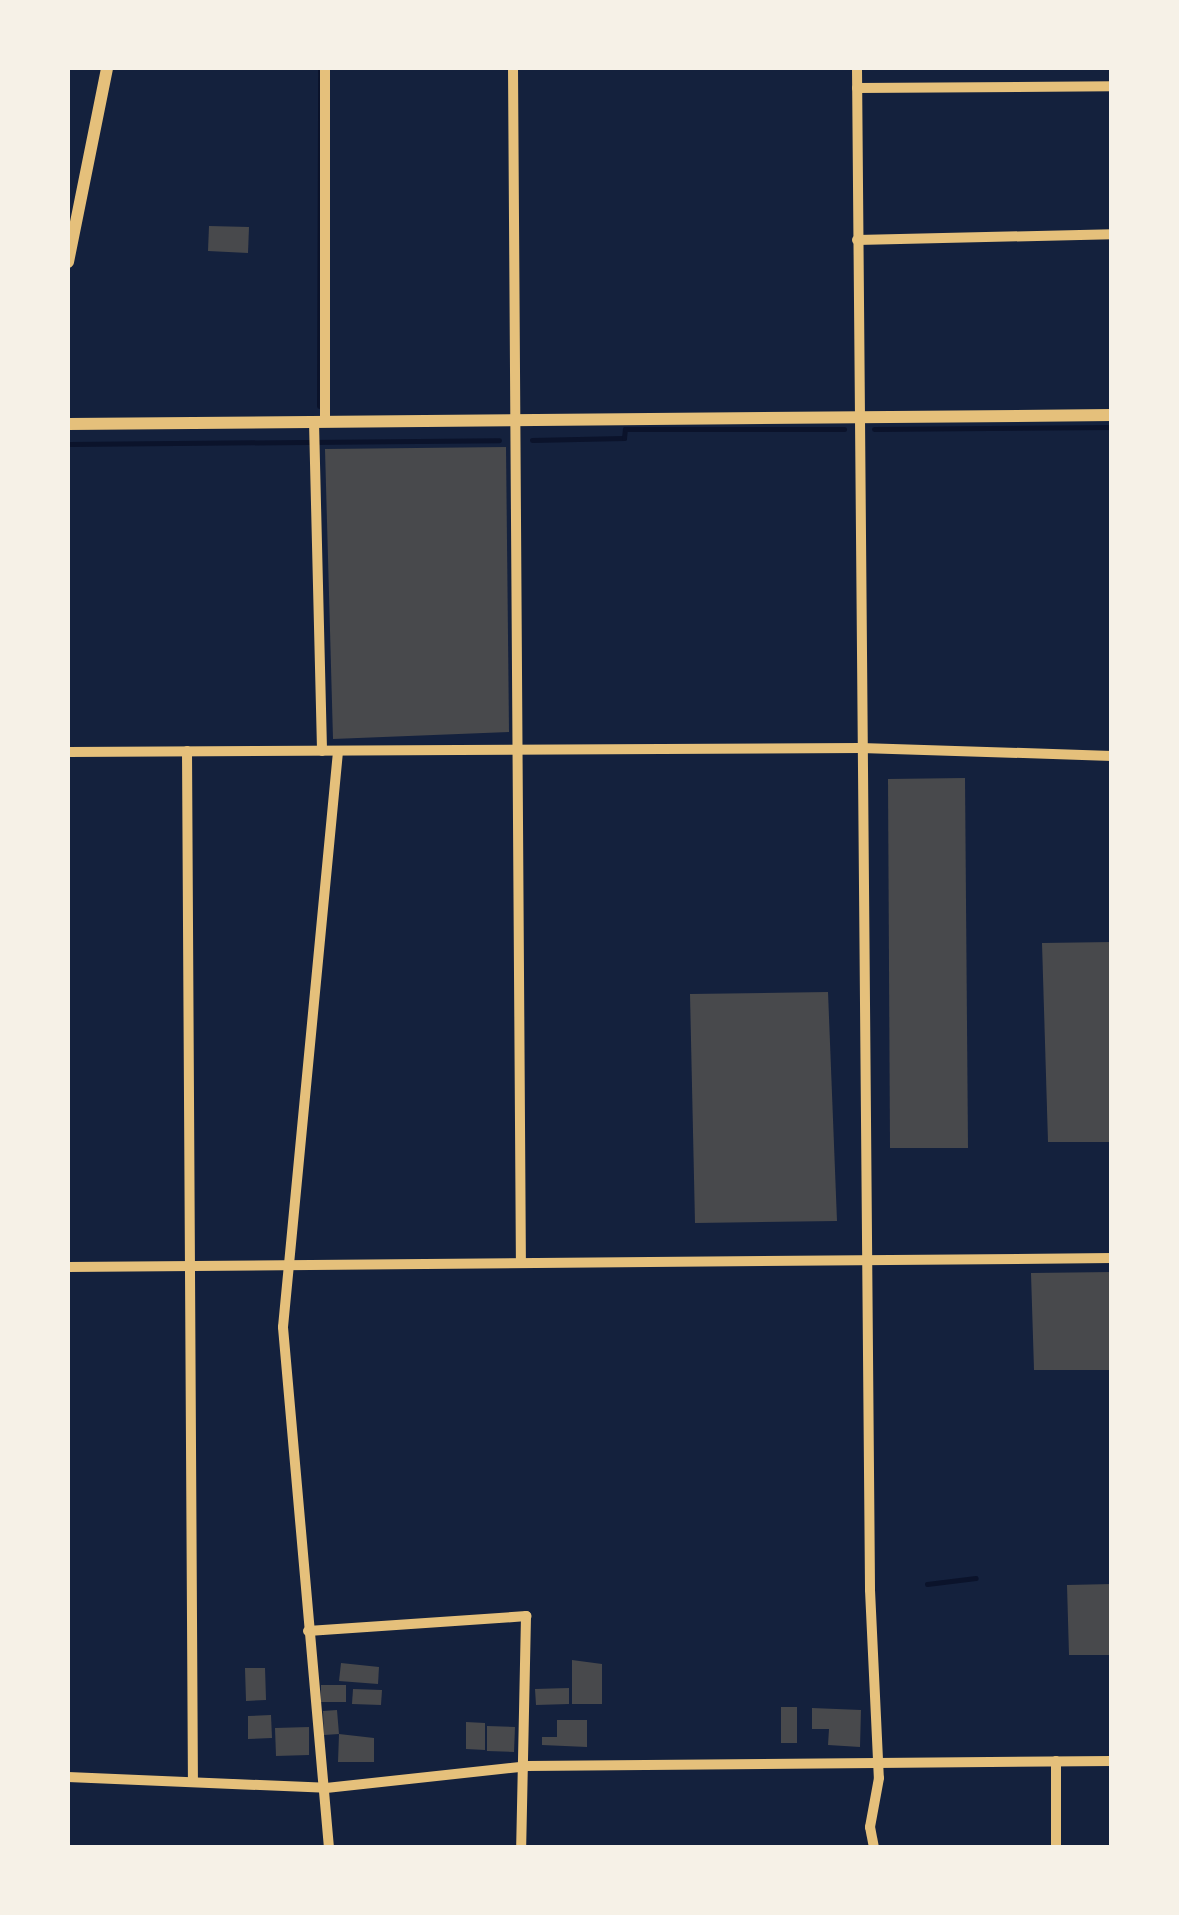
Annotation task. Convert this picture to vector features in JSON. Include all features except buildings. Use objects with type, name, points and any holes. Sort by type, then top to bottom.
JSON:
[{"type":"street","points":[[68,262],[74,202],[107,68]]},
{"type":"street","points":[[322,751],[315,443],[320,422],[325,68]]},
{"type":"street","points":[[514,68],[522,1263]]},
{"type":"street","points":[[857,68],[866,1261],[873,1760],[879,1778],[874,1848]]},
{"type":"street","points":[[857,88],[1112,86]]},
{"type":"street","points":[[857,240],[1112,234]]},
{"type":"street","points":[[68,424],[1112,415]]},
{"type":"street","points":[[68,752],[861,748],[1112,756]]},
{"type":"street","points":[[187,750],[193,1782]]},
{"type":"street","points":[[329,1848],[283,1327],[338,752]]},
{"type":"street","points":[[68,1266],[1112,1258]]},
{"type":"street","points":[[308,1630],[430,1628],[526,1616],[527,1766],[522,1848]]},
{"type":"street","points":[[68,1777],[326,1788],[527,1766],[873,1760],[1112,1761]]},
{"type":"street","points":[[1056,1761],[1056,1848]]},
{"type":"waterway","points":[[319,406],[320,68]]},
{"type":"waterway","points":[[874,429],[1112,427]]},
{"type":"waterway","points":[[532,440],[624,438],[625,429],[844,429]]},
{"type":"waterway","points":[[69,444],[499,440]]},
{"type":"waterway","points":[[927,1584],[976,1578]]}]
